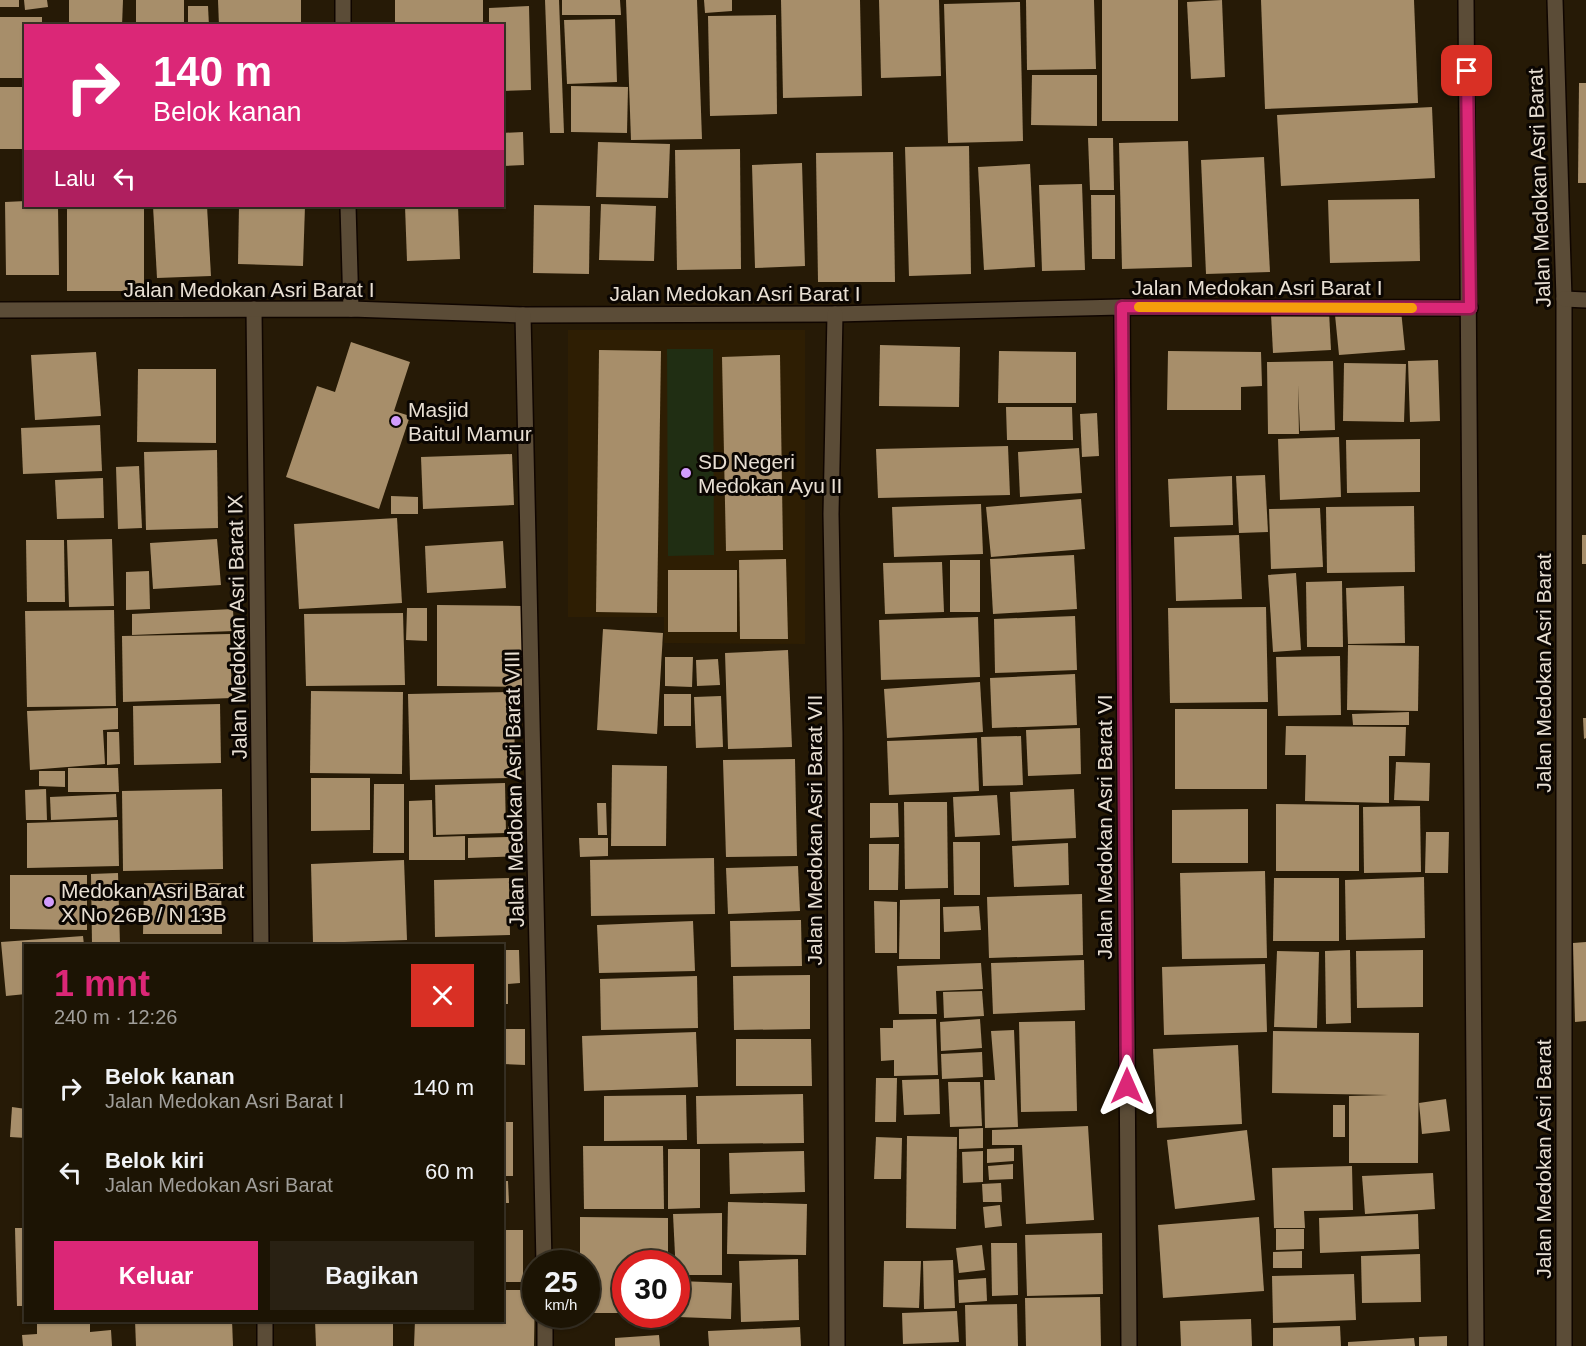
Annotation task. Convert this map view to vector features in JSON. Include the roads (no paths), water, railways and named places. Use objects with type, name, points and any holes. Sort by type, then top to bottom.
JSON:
[{"type":"street","points":[[343,0],[343,24]]},
{"type":"street","points":[[1466,0],[1476,1346]]},
{"type":"street","name":"Jalan Medokan Asri Barat","points":[[1555,0],[1564,299],[1564,1346]]},
{"type":"street","points":[[348,207],[351,309]]},
{"type":"street","points":[[1564,299],[1586,300]]},
{"type":"street","name":"Jalan Medokan Asri Barat I","points":[[0,310],[351,309],[523,315],[835,314],[1122,307],[1470,308]]},
{"type":"street","name":"Jalan Medokan Asri Barat VI","points":[[1122,307],[1129,1346]]},
{"type":"street","name":"Jalan Medokan Asri Barat IX","points":[[254,309],[261,944]]},
{"type":"street","name":"Jalan Medokan Asri Barat VII","points":[[835,314],[831,514],[835,733],[837,1346]]},
{"type":"street","name":"Jalan Medokan Asri Barat VIII","points":[[523,315],[544,1250]]},
{"type":"street","points":[[265,1322],[265,1346]]},
{"type":"street","points":[[545,1328],[545,1346]]},
{"type":"place","name":"Masjid Baitul Mamur","points":[[396,421]]},
{"type":"place","name":"SD Negeri Medokan Ayu II","points":[[686,473]]},
{"type":"place","name":"Medokan Asri Barat X No 26B / N 13B","points":[[49,902]]}]
